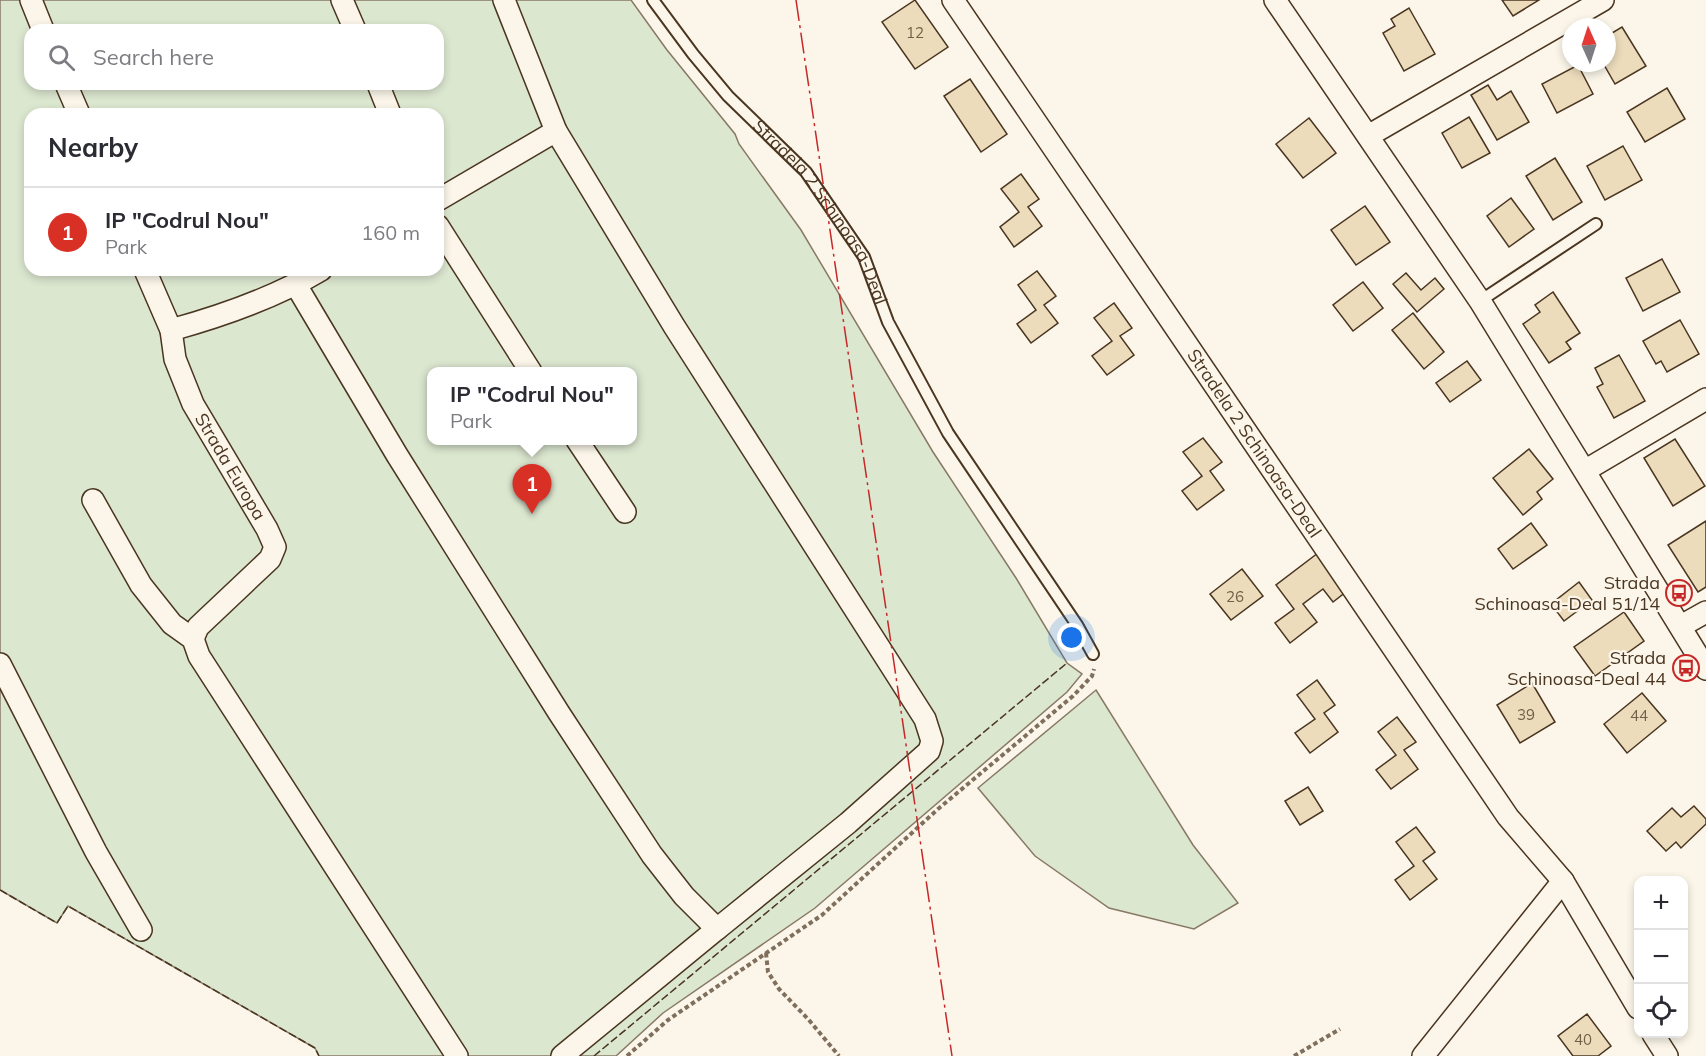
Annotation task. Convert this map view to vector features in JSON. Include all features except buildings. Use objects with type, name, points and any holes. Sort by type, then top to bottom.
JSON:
[{"type":"street","points":[[31,0],[41,24]]},
{"type":"street","points":[[342,0],[352,24]]},
{"type":"street","points":[[504,0],[556,131],[674,326],[807,531],[931,730],[932,741],[929,751],[848,823],[562,1056]]},
{"type":"street","name":"Stradela 2 Schinoasa-Deal","points":[[953,0],[1508,817],[1563,881],[1634,1001]]},
{"type":"street","points":[[1275,0],[1480,301],[1586,470],[1706,669]]},
{"type":"street","points":[[1368,136],[1603,0]]},
{"type":"street","points":[[69,90],[76,108]]},
{"type":"street","points":[[380,90],[388,108]]},
{"type":"street","points":[[444,196],[556,131]]},
{"type":"street","points":[[444,235],[528,367]]},
{"type":"street","name":"Strada Europa","points":[[148,276],[171,330],[175,359],[192,404],[267,529],[275,547],[270,559],[198,627],[193,639]]},
{"type":"street","points":[[171,330],[196,323],[296,285],[311,276]]},
{"type":"street","points":[[296,285],[398,455],[559,712],[652,855],[684,896],[717,929]]},
{"type":"street","points":[[1586,470],[1706,399]]},
{"type":"street","points":[[580,445],[625,512]]},
{"type":"street","points":[[93,500],[141,585],[172,624],[193,639],[200,656],[354,892],[457,1056]]},
{"type":"street","points":[[1681,626],[1706,612]]},
{"type":"street","points":[[0,664],[4,687],[141,930]]},
{"type":"street","points":[[1423,1056],[1563,881]]},
{"type":"street","points":[[1656,1038],[1667,1056]]},
{"type":"lane","name":"Stradela 2 Schinoasa-Deal","points":[[653,0],[728,96],[806,172],[864,257],[888,321],[948,433],[1077,625],[1093,654]]},
{"type":"lane","points":[[1480,301],[1596,224]]},
{"type":"path","points":[[627,1056],[668,1020],[822,915],[938,809],[1073,696],[1092,676],[1096,664],[1093,654]]},
{"type":"path","points":[[766,953],[768,972],[779,989],[808,1018],[839,1056]]},
{"type":"path","points":[[1294,1056],[1340,1029]]},
{"type":"green space","points":[[0,0],[631,0],[667,50],[735,134],[739,144],[801,230],[933,452],[1016,578],[1067,663],[1082,674],[1067,692],[815,908],[663,1013],[616,1056],[319,1056],[315,1048],[68,906],[57,923],[0,890]]},
{"type":"green space","points":[[1096,690],[1193,845],[1238,903],[1194,929],[1109,908],[1035,856],[978,788]]},
{"type":"fence","points":[[594,1056],[1067,663]]},
{"type":"fence","points":[[0,890],[57,923],[68,906],[315,1048],[319,1056]]},
{"type":"power","points":[[796,0],[952,1056]]},
{"type":"place","name":"IP \"Codrul Nou\"","points":[[532,514]]},
{"type":"place","name":"Strada Schinoasa-Deal 51/14","points":[[1679,593]]},
{"type":"place","name":"Strada Schinoasa-Deal 44","points":[[1686,668]]}]
